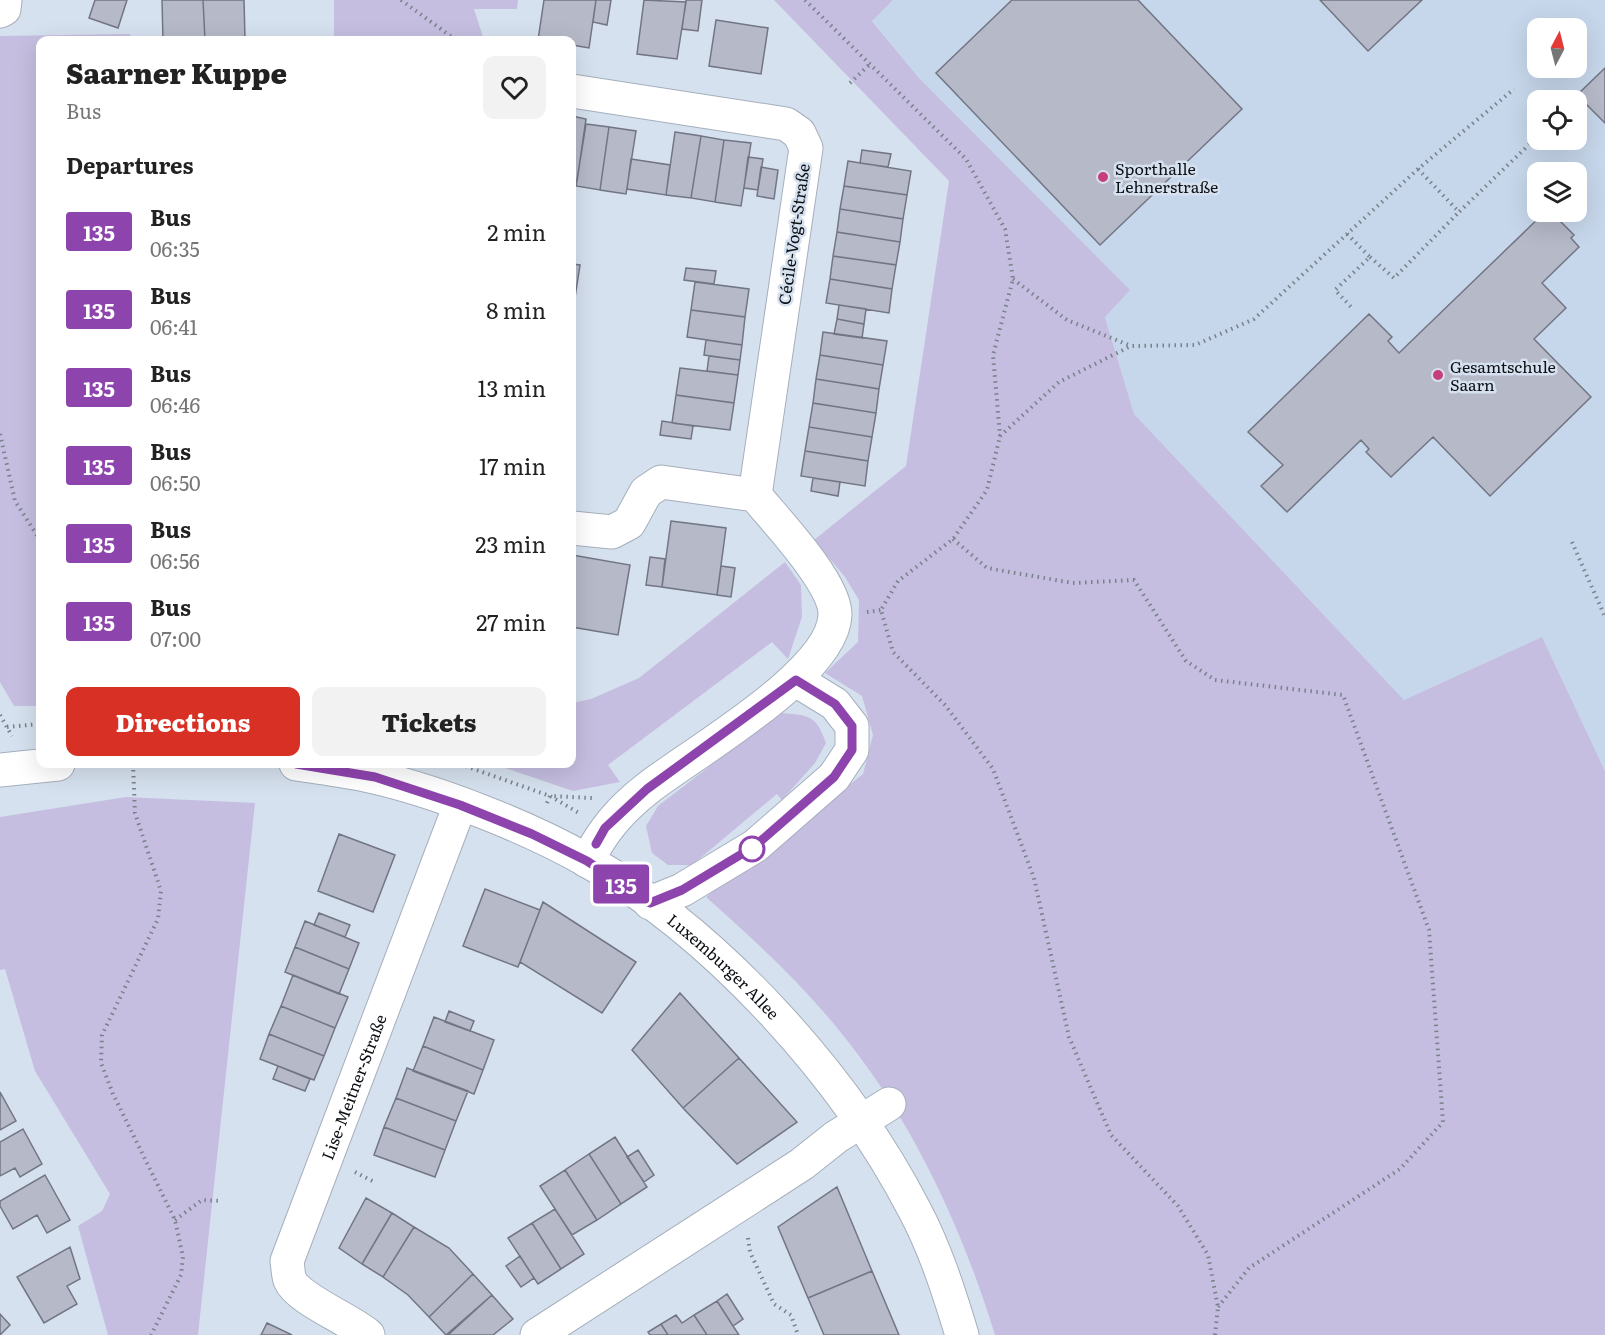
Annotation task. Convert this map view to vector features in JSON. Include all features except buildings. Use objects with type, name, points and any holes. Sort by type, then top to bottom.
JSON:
[{"type":"street","points":[[0,11],[3,9],[5,0]]},
{"type":"street","name":"Cécile-Vogt-Straße","points":[[576,92],[786,124],[799,133],[806,148],[755,495]]},
{"type":"street","points":[[576,528],[612,532],[629,523],[646,492],[661,482],[755,495],[817,572],[830,593],[835,614],[830,636],[818,657],[796,680],[647,789],[605,828],[587,861]]},
{"type":"street","points":[[650,903],[682,890],[755,846],[834,777],[852,750],[852,726],[841,711],[835,704],[796,680]]},
{"type":"street","points":[[0,770],[36,766]]},
{"type":"street","name":"Luxemburger Allee","points":[[320,768],[375,777],[460,805],[532,834],[587,861],[650,903],[728,966],[805,1047],[861,1121],[915,1209],[950,1293],[962,1335]]},
{"type":"street","name":"Lise-Meitner-Straße","points":[[368,1335],[353,1322],[302,1295],[290,1280],[287,1261],[460,805]]},
{"type":"street","points":[[537,1335],[802,1164],[861,1121],[889,1104]]},
{"type":"path","points":[[401,0],[450,36]]},
{"type":"path","points":[[805,0],[966,159],[1005,230],[1013,279],[993,355],[1000,436],[987,490],[953,539],[898,581],[881,610],[893,652],[945,705],[993,769],[1034,878],[1069,1036],[1111,1135],[1178,1206],[1208,1255],[1218,1307],[1215,1335]]},
{"type":"path","points":[[850,83],[870,64]]},
{"type":"path","points":[[1013,279],[1067,320],[1131,346],[1195,345],[1254,320],[1418,169],[1514,89]]},
{"type":"path","points":[[1347,234],[1394,278],[1527,147]]},
{"type":"path","points":[[1418,169],[1459,212]]},
{"type":"path","points":[[1353,309],[1335,290],[1370,257]]},
{"type":"path","points":[[1000,436],[1059,382],[1131,346]]},
{"type":"path","points":[[0,434],[15,501],[36,534]]},
{"type":"path","points":[[953,539],[987,568],[1073,583],[1134,580],[1186,661],[1215,680],[1343,696],[1429,930],[1443,1122],[1400,1168],[1249,1268],[1218,1307]]},
{"type":"path","points":[[1572,542],[1605,617]]},
{"type":"path","points":[[7,727],[36,723]]},
{"type":"path","points":[[133,768],[135,813],[162,891],[158,919],[102,1035],[100,1063],[175,1220],[183,1257],[181,1275],[151,1335]]},
{"type":"path","points":[[363,1176],[376,1183]]},
{"type":"path","points":[[175,1220],[201,1200],[221,1200]]},
{"type":"path","points":[[744,1202],[750,1252],[774,1305],[791,1315],[798,1335]]},
{"type":"shaded area","points":[[334,0],[518,0],[517,9],[474,9],[483,36],[334,36]]},
{"type":"shaded area","points":[[774,0],[893,0],[872,21],[919,78],[1130,290],[1105,317],[1134,414],[1404,700],[1542,637],[1605,771],[1605,1335],[995,1335],[967,1253],[950,1214],[932,1174],[889,1099],[865,1063],[807,994],[758,944],[706,897],[863,774],[873,735],[862,696],[825,673],[858,642],[859,600],[845,577],[814,540],[906,466],[949,181]]},
{"type":"shaded area","points":[[893,0],[1605,0],[1605,771],[1542,637],[1404,700],[1134,414],[1105,316],[1129,290],[919,78],[872,20]]},
{"type":"shaded area","points":[[130,34],[130,36],[36,36],[36,706],[14,706],[0,682],[0,36]]},
{"type":"shaded area","points":[[785,562],[801,585],[802,617],[788,659],[772,642],[608,765],[620,782],[573,791],[505,768],[576,768],[576,702],[591,699],[639,678]]},
{"type":"shaded area","points":[[779,713],[797,714],[810,718],[819,726],[826,743],[815,763],[782,800],[777,794],[692,865],[668,865],[652,853],[646,826],[658,806]]},
{"type":"shaded area","points":[[126,797],[255,803],[198,1335],[108,1335],[78,1226],[102,1211],[110,1194],[35,1071],[5,969],[0,970],[0,817]]},
{"type":"bus line","name":"135","points":[[320,768],[375,777],[460,805],[532,834],[587,861],[650,903],[710,875],[755,846],[834,777],[852,750],[852,726],[835,704],[796,680],[647,789],[605,828],[596,844]]},
{"type":"place","name":"Sporthalle Lehnerstraße","points":[[1103,177]]},
{"type":"place","name":"Gesamtschule Saarn","points":[[1438,375]]}]
